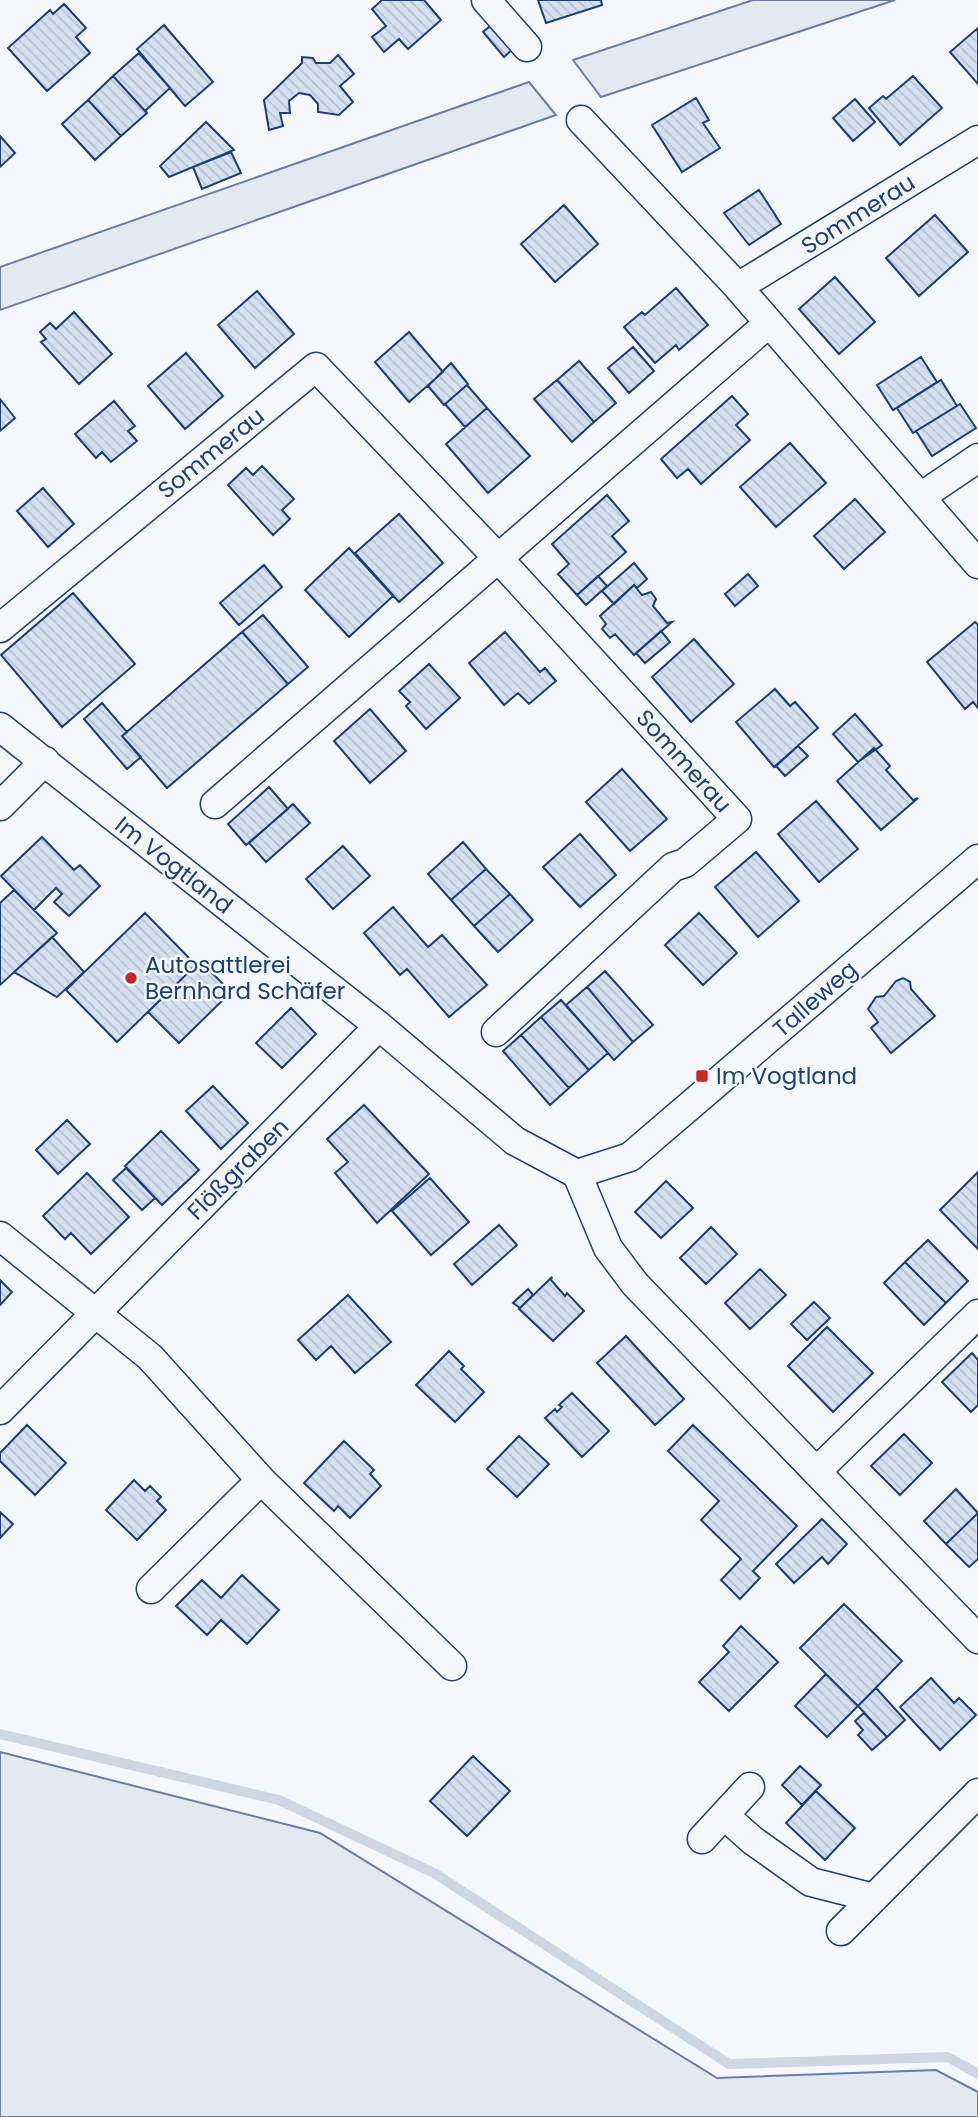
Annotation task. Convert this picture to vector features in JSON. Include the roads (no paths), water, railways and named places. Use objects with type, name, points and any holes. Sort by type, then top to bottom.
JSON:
[{"type":"street","points":[[486,0],[527,47]]},
{"type":"street","points":[[581,120],[738,287],[922,496],[978,564]]},
{"type":"street","name":"Sommerau","points":[[738,287],[978,140]]},
{"type":"street","points":[[215,804],[769,323]]},
{"type":"street","name":"Sommerau","points":[[0,628],[316,367],[498,558],[737,818],[685,863],[673,867],[496,1032]]},
{"type":"street","points":[[922,496],[978,458]]},
{"type":"street","name":"Im Vogtland","points":[[0,727],[379,1026],[515,1141],[577,1174]]},
{"type":"street","points":[[0,806],[44,761]]},
{"type":"street","name":"Talleweg","points":[[577,1174],[630,1157],[978,859]]},
{"type":"street","name":"Flößgraben","points":[[0,1410],[379,1026]]},
{"type":"street","points":[[577,1174],[608,1248],[635,1284],[978,1639]]},
{"type":"street","points":[[0,1236],[97,1311],[150,1357],[261,1480],[452,1666]]},
{"type":"street","points":[[817,1471],[978,1314]]},
{"type":"street","points":[[151,1589],[261,1480]]},
{"type":"street","points":[[702,1839],[750,1787]]},
{"type":"street","points":[[841,1931],[978,1793]]},
{"type":"street","points":[[724,1815],[752,1840],[811,1882],[874,1898]]},
{"type":"waterway","points":[[0,1734],[279,1800],[434,1873],[729,2064],[948,2057],[978,2074]]},
{"type":"place","name":"Autosattlerei Bernhard Schäfer","points":[[131,978]]},
{"type":"place","name":"Im Vogtland","points":[[702,1076]]}]
